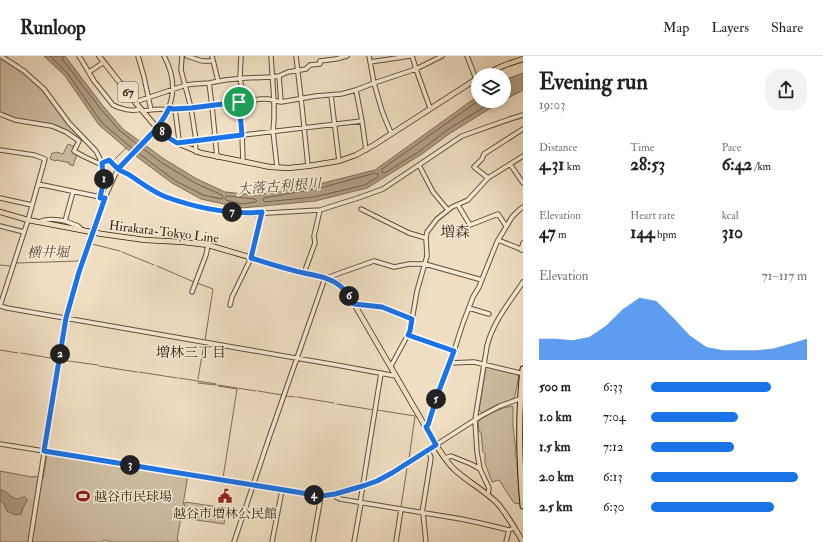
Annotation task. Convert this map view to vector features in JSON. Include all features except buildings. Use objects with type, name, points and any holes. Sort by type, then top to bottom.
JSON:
[{"type":"highway","points":[[522,371],[519,440],[523,506]]},
{"type":"highway","points":[[521,398],[523,389]]},
{"type":"main road","name":"67","points":[[99,56],[157,128],[177,143],[196,152],[217,157],[290,168],[339,161],[356,155],[471,82]]},
{"type":"main road","points":[[499,68],[523,59]]},
{"type":"main road","name":"Hirakata-Tokyo Line","points":[[0,212],[28,220],[92,232],[145,240],[208,245],[326,278],[338,283],[354,304],[445,458],[456,471],[488,494],[497,503],[505,513],[512,529],[518,533],[523,542]]},
{"type":"main road","points":[[518,533],[520,535],[523,534]]},
{"type":"street","points":[[0,56],[24,71],[44,89],[65,118],[96,151],[102,163],[104,179],[103,198]]},
{"type":"street","points":[[80,56],[101,91],[113,105],[129,110],[191,108],[261,99],[281,102],[301,98],[346,93],[416,69],[442,56]]},
{"type":"street","points":[[138,56],[144,76],[150,110]]},
{"type":"street","points":[[30,542],[66,318],[103,198],[120,167],[157,128],[169,109],[173,89],[171,73],[164,56]]},
{"type":"street","points":[[182,56],[181,70],[191,108],[196,152]]},
{"type":"street","points":[[187,56],[202,61],[213,61]]},
{"type":"street","points":[[212,56],[218,81]]},
{"type":"street","points":[[241,56],[240,78],[244,101]]},
{"type":"street","points":[[271,56],[274,101],[272,132],[277,167]]},
{"type":"street","points":[[296,56],[308,166]]},
{"type":"street","points":[[135,102],[186,85],[240,78],[279,76],[288,72],[306,69],[310,65],[320,64],[320,61],[347,56]]},
{"type":"street","points":[[369,56],[374,83],[382,111],[391,134]]},
{"type":"street","points":[[370,62],[411,56],[430,108]]},
{"type":"street","points":[[467,56],[472,68]]},
{"type":"street","points":[[89,72],[104,62]]},
{"type":"street","points":[[279,76],[281,102]]},
{"type":"street","points":[[209,83],[217,157]]},
{"type":"street","points":[[356,90],[366,150]]},
{"type":"street","points":[[331,95],[339,161]]},
{"type":"street","points":[[239,102],[243,161]]},
{"type":"street","points":[[175,109],[179,140],[177,143],[362,121]]},
{"type":"street","points":[[0,114],[15,120],[59,128],[79,141],[74,151],[100,164],[109,160],[120,167],[120,171],[128,174],[164,196],[209,210],[248,214],[262,212],[320,210],[358,198],[383,189],[462,136],[523,115]]},
{"type":"street","points":[[488,178],[474,167],[482,160],[484,154],[523,129]]},
{"type":"street","points":[[0,150],[45,158],[28,220],[0,306],[396,376]]},
{"type":"street","points":[[390,366],[410,331],[417,291],[427,256],[427,232],[437,219],[448,210],[468,200],[488,178],[523,156]]},
{"type":"street","points":[[510,164],[523,183]]},
{"type":"street","points":[[419,165],[433,192],[448,210]]},
{"type":"street","points":[[104,179],[111,183]]},
{"type":"street","points":[[38,184],[103,198]]},
{"type":"street","points":[[65,221],[73,192]]},
{"type":"street","points":[[0,198],[32,205]]},
{"type":"street","points":[[458,204],[470,225],[498,214],[506,226]]},
{"type":"street","points":[[426,427],[450,363],[462,323],[482,280],[498,240],[512,217],[523,207]]},
{"type":"street","points":[[361,209],[409,234],[426,238]]},
{"type":"street","points":[[304,273],[315,243],[314,236],[320,210]]},
{"type":"street","points":[[230,305],[232,297],[251,258],[262,212]]},
{"type":"street","points":[[38,222],[44,220],[65,221],[78,226],[82,230]]},
{"type":"street","points":[[0,226],[24,232]]},
{"type":"street","points":[[498,240],[522,250],[523,243]]},
{"type":"street","points":[[192,292],[206,255],[208,245]]},
{"type":"street","points":[[234,542],[326,278],[374,261],[394,267],[409,264],[425,264],[482,280]]},
{"type":"street","points":[[488,494],[489,488],[480,469],[477,452],[475,420],[484,364],[493,329],[523,282]]},
{"type":"street","points":[[354,304],[382,307],[412,319]]},
{"type":"street","points":[[469,308],[489,314]]},
{"type":"street","points":[[408,335],[454,351]]},
{"type":"street","points":[[450,363],[474,362],[522,371]]},
{"type":"street","points":[[354,542],[381,373]]},
{"type":"street","points":[[0,444],[321,496],[335,494],[363,486],[386,476],[475,420],[500,406],[521,398]]},
{"type":"street","points":[[426,451],[431,458],[422,513],[426,542]]},
{"type":"street","points":[[445,458],[451,456],[480,469]]},
{"type":"street","points":[[272,542],[282,490]]},
{"type":"street","points":[[335,494],[336,497],[340,499],[360,503],[512,529],[506,542]]},
{"type":"street","points":[[313,542],[321,496]]},
{"type":"street","points":[[396,542],[401,509]]},
{"type":"shaded area","points":[[0,57],[23,72],[41,88],[82,139],[81,141],[53,124],[15,119],[0,112]]},
{"type":"shaded area","points":[[68,144],[75,147],[77,154],[73,166],[69,164],[70,163],[50,159],[52,153],[56,152],[63,154]]},
{"type":"shaded area","points":[[486,366],[519,375],[515,396],[512,400],[497,405],[482,413],[479,410]]},
{"type":"shaded area","points":[[513,406],[513,427],[516,450],[515,455],[518,460],[520,504],[514,503],[499,480],[492,482],[485,463],[485,453],[483,452],[481,432],[479,432],[478,422],[494,411]]},
{"type":"shaded area","points":[[47,454],[188,475],[177,540],[179,542],[114,542],[104,540],[101,542],[0,542],[0,471],[43,478]]},
{"type":"shaded area","points":[[185,502],[226,508],[224,524],[183,518]]},
{"type":"water","points":[[44,56],[65,56],[103,106],[123,129],[164,159],[197,179],[225,192],[257,195],[319,184],[375,170],[471,101],[471,108],[491,108],[449,134],[422,154],[367,188],[315,201],[242,208],[201,199],[172,183],[133,154],[99,125],[65,76]]},
{"type":"water","points":[[523,73],[523,90],[511,96],[511,77]]},
{"type":"water","points":[[0,490],[5,491],[16,499],[25,497],[27,499],[21,514],[15,515],[7,511],[4,504],[0,500]]},
{"type":"waterway","points":[[115,159],[126,148]]},
{"type":"waterway","points":[[92,244],[120,251]]},
{"type":"waterway","points":[[122,252],[154,265]]},
{"type":"waterway","name":"横井堀","points":[[17,263],[79,261]]},
{"type":"waterway","name":"横井堀","points":[[0,265],[10,266]]},
{"type":"waterway","points":[[157,266],[194,282]]},
{"type":"waterway","points":[[197,283],[213,289],[205,340]]},
{"type":"waterway","points":[[198,379],[204,344]]},
{"type":"waterway","points":[[0,350],[18,353]]},
{"type":"waterway","points":[[21,353],[56,359]]},
{"type":"waterway","points":[[61,360],[98,365]]},
{"type":"waterway","points":[[99,366],[137,372]]},
{"type":"waterway","points":[[139,372],[177,378]]},
{"type":"waterway","points":[[179,378],[216,384]]},
{"type":"waterway","points":[[198,383],[216,385]]},
{"type":"waterway","points":[[218,385],[256,391]]},
{"type":"waterway","points":[[218,386],[237,389],[223,478],[231,479]]},
{"type":"waterway","points":[[258,391],[282,395]]},
{"type":"waterway","points":[[286,396],[295,397]]},
{"type":"waterway","points":[[297,397],[334,403]]},
{"type":"waterway","points":[[337,404],[374,410]]},
{"type":"waterway","points":[[377,410],[415,416],[409,459]]},
{"type":"waterway","points":[[55,451],[74,454]]},
{"type":"waterway","points":[[401,507],[407,468]]},
{"type":"waterway","points":[[424,511],[462,517]]},
{"type":"waterway","points":[[463,518],[498,525]]},
{"type":"place","name":"越谷市民球場","points":[[83,496]]},
{"type":"place","name":"越谷市増林公民館","points":[[225,496]]},
{"type":"district","name":"増森","points":[[455,232]]},
{"type":"district","name":"増林三丁目","points":[[191,352]]},
{"type":"route","points":[[239,102],[191,108],[169,108],[157,128],[132,154],[118,169],[109,160],[102,163],[104,179],[100,198],[105,198],[92,232],[66,318],[44,451],[321,496],[335,494],[377,481],[436,445],[426,427],[454,351],[408,335],[412,319],[382,307],[354,304],[344,289],[332,280],[251,258],[262,212],[248,214],[209,210],[164,196],[118,169],[157,128],[177,143],[242,135],[239,102]]},
{"type":"water label","name":"大落古利根川","points":[[279,186]]}]
